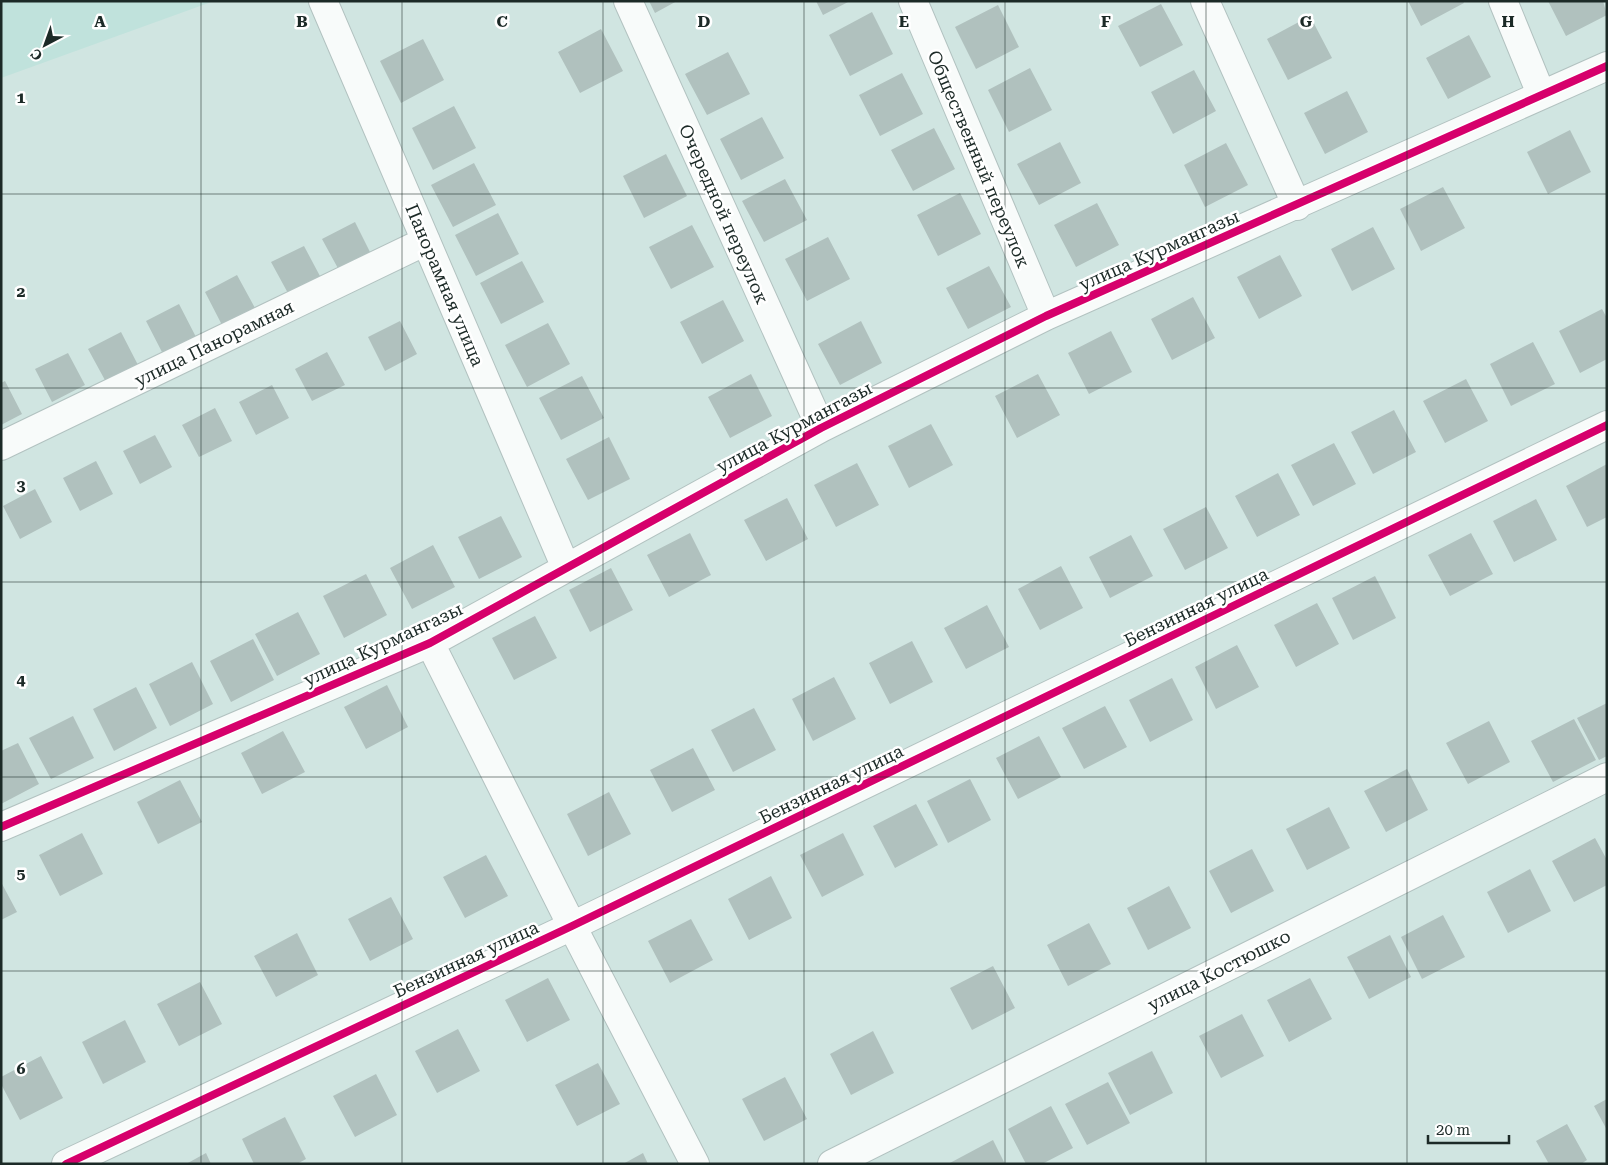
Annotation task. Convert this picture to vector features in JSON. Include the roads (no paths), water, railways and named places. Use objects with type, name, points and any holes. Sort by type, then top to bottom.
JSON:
[{"type":"street","name":"Панорамная улица","points":[[323,1],[566,568]]},
{"type":"street","name":"Очередной переулок","points":[[628,1],[820,428]]},
{"type":"street","name":"Общественный переулок","points":[[912,1],[1046,316]]},
{"type":"street","points":[[1205,1],[1297,206]]},
{"type":"street","points":[[1503,1],[1541,94]]},
{"type":"street","name":"улица Курмангазы","points":[[1,827],[430,643],[820,428],[1046,316],[1297,206],[1541,94],[1607,66]]},
{"type":"street","name":"улица Панорамная","points":[[1,446],[426,241]]},
{"type":"street","name":"Бензинная улица","points":[[66,1164],[572,926],[1607,425]]},
{"type":"street","points":[[430,643],[572,926],[695,1164]]},
{"type":"street","name":"улица Костюшко","points":[[832,1164],[1607,777]]}]
